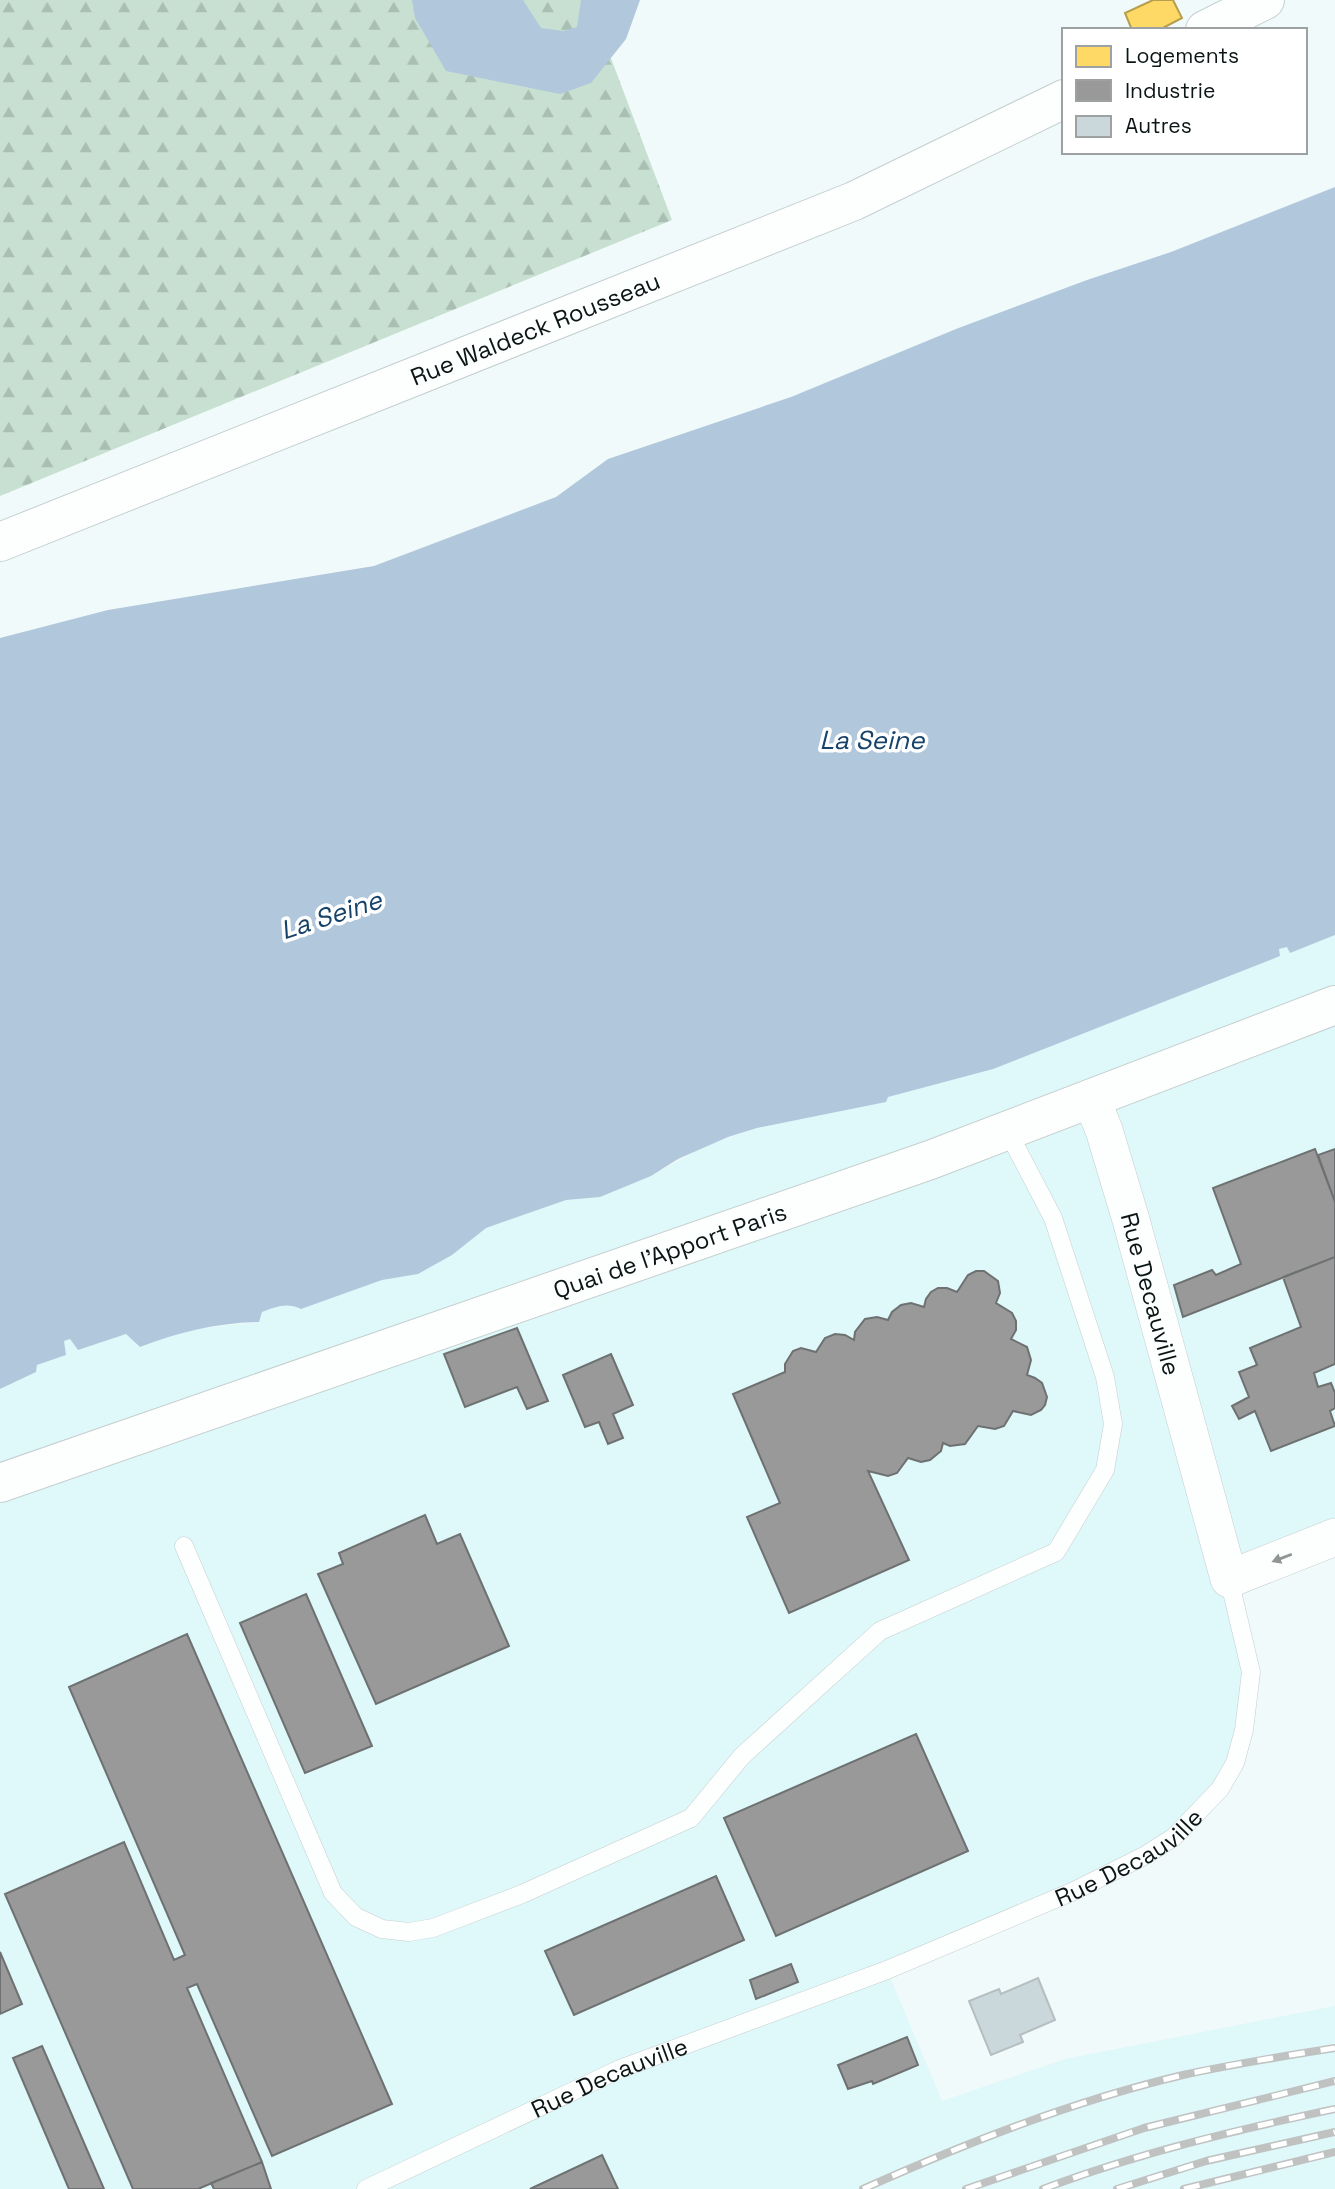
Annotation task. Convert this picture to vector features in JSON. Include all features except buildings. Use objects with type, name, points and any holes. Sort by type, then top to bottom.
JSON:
[{"type":"main road","points":[[1209,28],[1265,0]]},
{"type":"main road","name":"Rue Waldeck Rousseau","points":[[0,542],[855,201],[1062,100]]},
{"type":"main road","name":"Quai de l'Apport Paris","points":[[0,1483],[749,1224],[1007,1130],[1335,1005]]},
{"type":"street","name":"Rue Decauville","points":[[1091,1098],[1104,1130],[1131,1220],[1229,1579]]},
{"type":"street","points":[[1229,1579],[1335,1537]]},
{"type":"lane","points":[[184,1546],[333,1893],[356,1917],[382,1929],[409,1933],[433,1928],[522,1894],[691,1818],[742,1756],[880,1630],[1056,1552],[1105,1470],[1113,1424],[1105,1377],[1053,1218],[1007,1130]]},
{"type":"lane","name":"Rue Decauville","points":[[366,2189],[620,2069],[887,1970],[1074,1892],[1174,1838],[1220,1789],[1235,1763],[1244,1730],[1251,1672],[1229,1579]]},
{"type":"shaded area","points":[[1335,935],[1335,1537],[1229,1579],[1251,1672],[1235,1763],[1174,1837],[887,1970],[942,2101],[1065,2059],[1335,2006],[1335,2189],[0,2189],[0,1389],[36,1372],[37,1365],[66,1355],[64,1341],[70,1339],[78,1350],[126,1334],[140,1347],[171,1335],[202,1328],[258,1322],[262,1312],[278,1306],[287,1304],[301,1309],[382,1280],[418,1274],[452,1255],[485,1228],[566,1200],[600,1197],[651,1176],[707,1145],[757,1128],[885,1102],[888,1097],[1280,956],[1279,949],[1283,947],[1287,947],[1291,952]]},
{"type":"green space","points":[[0,0],[589,0],[672,220],[0,496]]},
{"type":"water","points":[[412,0],[523,0],[541,28],[563,31],[577,27],[581,0],[640,0],[626,39],[591,83],[560,94],[446,71],[415,18]]},
{"type":"water","name":"La Seine","points":[[1335,187],[1335,935],[1290,953],[1287,947],[1279,949],[1280,956],[993,1069],[888,1097],[886,1102],[757,1128],[728,1137],[678,1159],[651,1176],[600,1197],[566,1200],[486,1228],[452,1255],[418,1274],[382,1280],[301,1309],[291,1306],[277,1307],[262,1312],[259,1322],[198,1329],[140,1347],[126,1334],[78,1350],[70,1339],[64,1341],[66,1355],[37,1365],[36,1372],[0,1389],[0,638],[108,610],[374,566],[556,497],[608,459],[791,397],[956,329],[1171,252]]},
{"type":"railway","points":[[863,2189],[941,2155],[1101,2097],[1202,2071],[1335,2048]]},
{"type":"railway","points":[[966,2189],[1144,2128],[1335,2081]]},
{"type":"railway","points":[[1043,2189],[1188,2143],[1335,2109]]},
{"type":"railway","points":[[1117,2189],[1206,2161],[1335,2132]]},
{"type":"railway","points":[[1184,2189],[1335,2152]]}]
